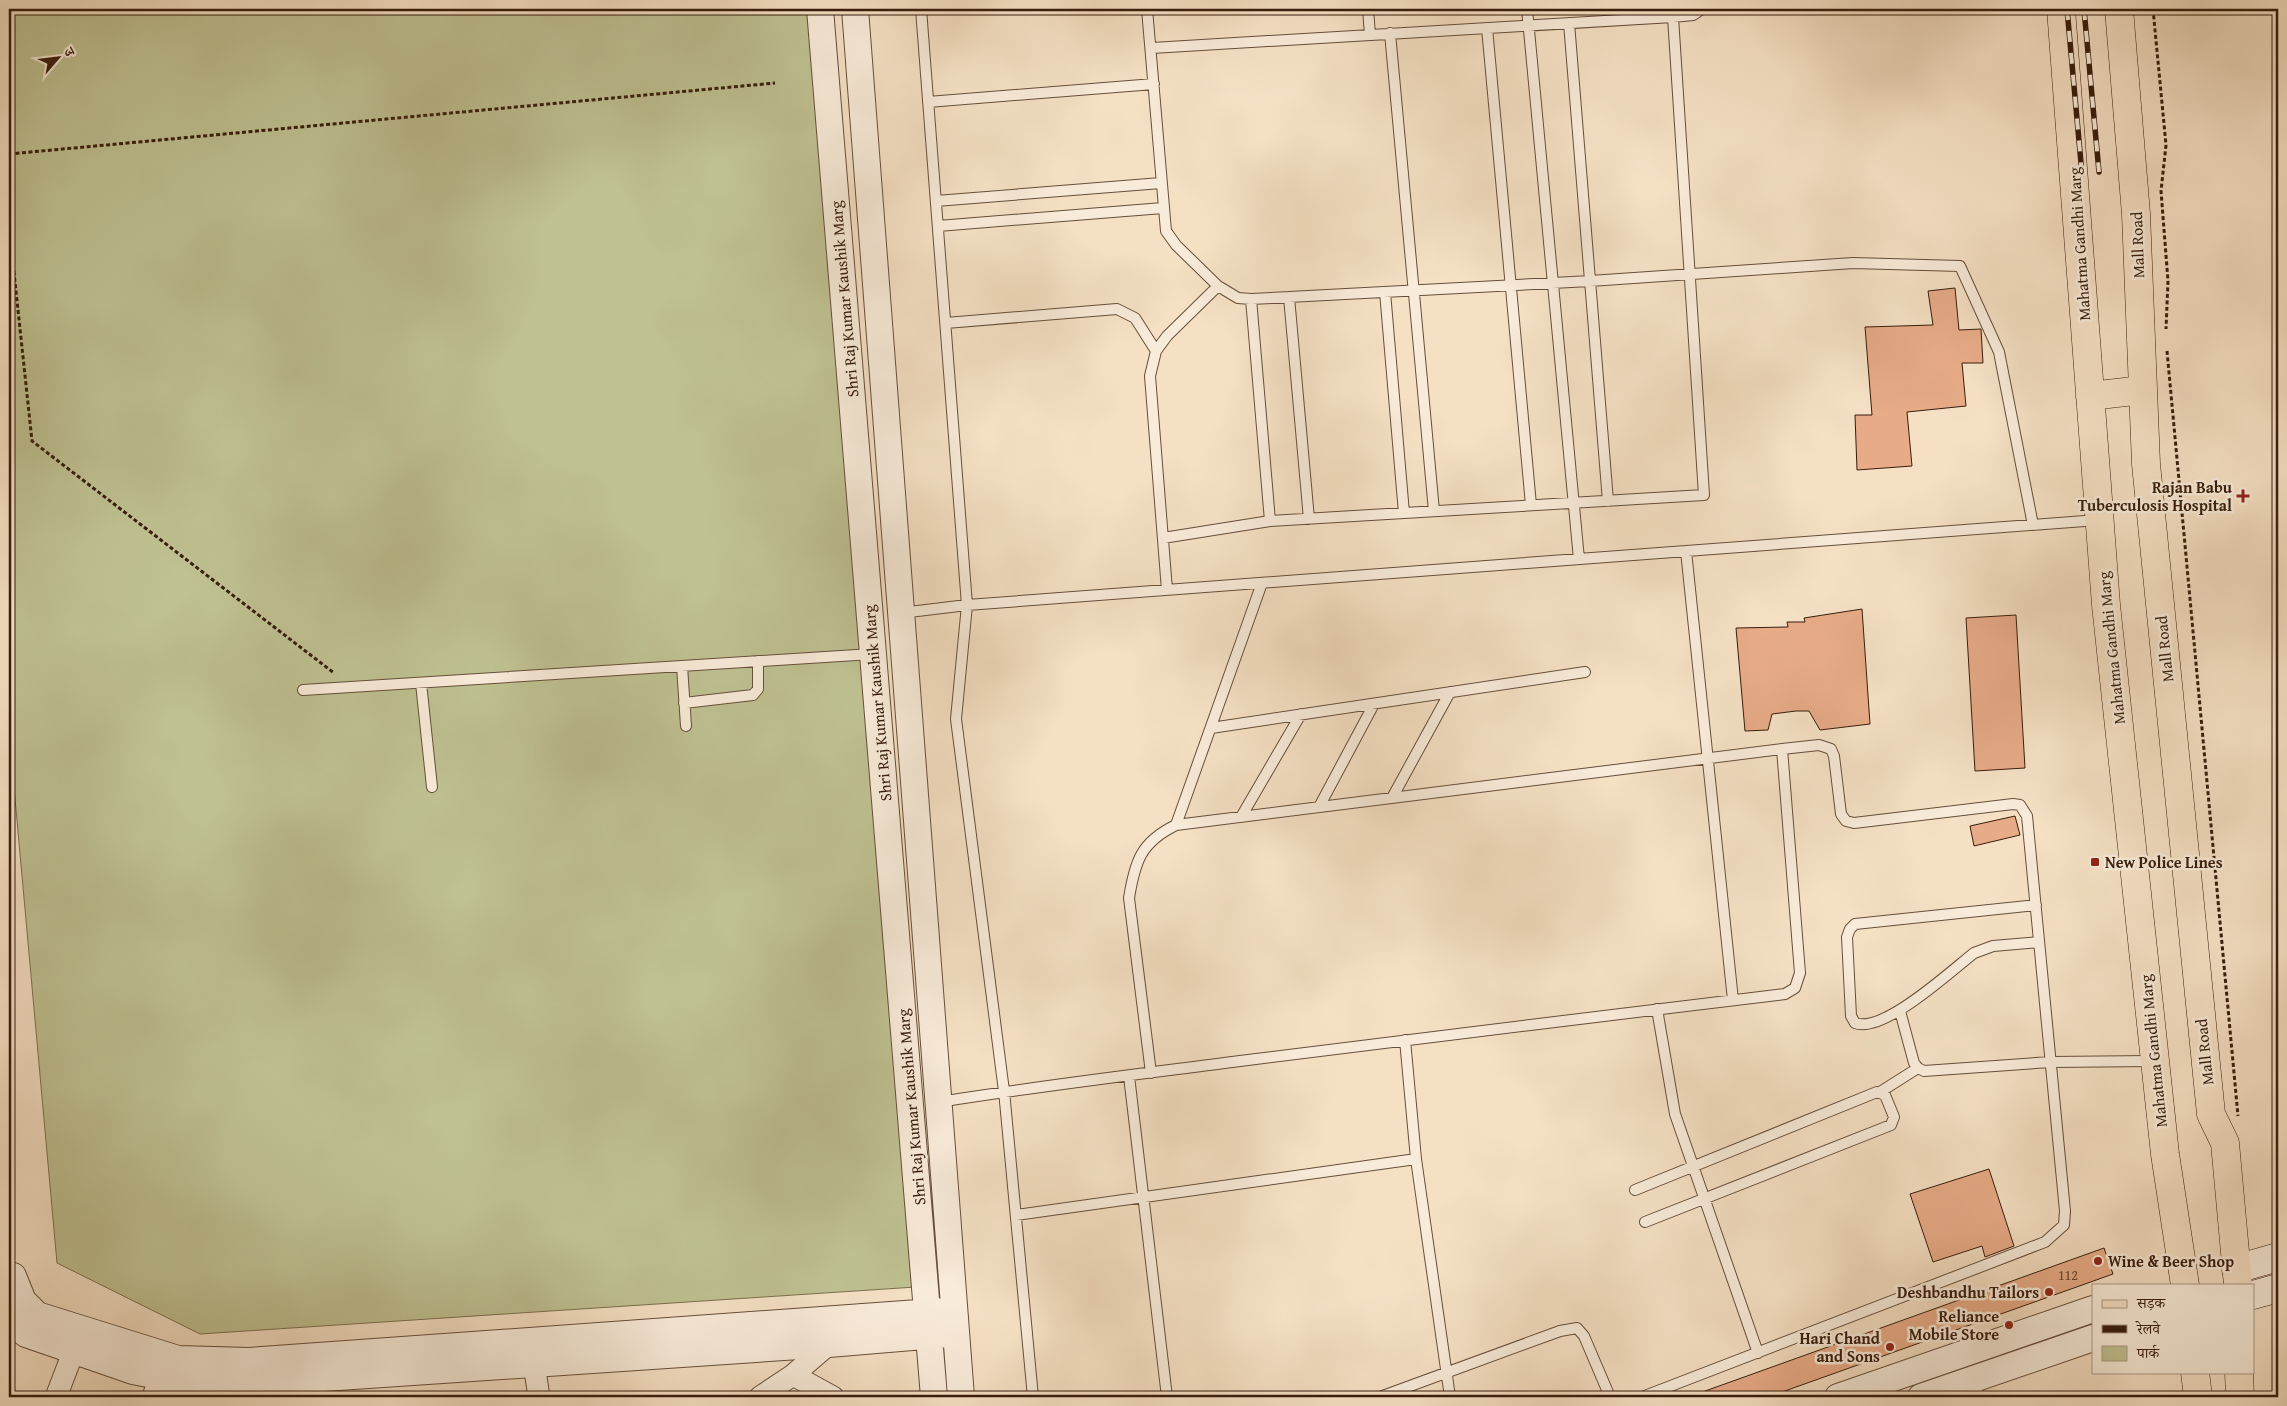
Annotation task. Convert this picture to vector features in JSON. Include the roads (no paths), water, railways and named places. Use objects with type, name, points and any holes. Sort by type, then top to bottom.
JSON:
[{"type":"main road","name":"Mahatma Gandhi Marg","points":[[2061,9],[2108,625],[2164,1154],[2180,1284]]},
{"type":"main road","name":"Mall Road","points":[[2119,9],[2136,214],[2146,464],[2211,1114],[2226,1143],[2237,1277]]},
{"type":"main road","points":[[2090,396],[2143,390]]},
{"type":"main road","points":[[2237,1277],[2278,1257]]},
{"type":"main road","points":[[2254,1295],[2278,1288]]},
{"type":"street","name":"Shri Raj Kumar Kaushik Marg","points":[[820,9],[934,1397]]},
{"type":"street","name":"Shri Raj Kumar Kaushik Marg","points":[[855,9],[961,1397]]},
{"type":"street","points":[[869,614],[900,613]]},
{"type":"street","points":[[10,1281],[23,1301],[37,1315],[178,1359],[249,1361],[845,1319],[929,1324]]},
{"type":"street","points":[[10,1281],[13,1322],[18,1329],[26,1334],[133,1371],[156,1387],[184,1381],[226,1390],[251,1383],[829,1344],[929,1324],[955,1322]]},
{"type":"street","points":[[1838,1397],[2092,1308]]},
{"type":"street","points":[[760,1397],[794,1375],[829,1344],[845,1319]]},
{"type":"street","points":[[1921,1397],[1976,1388],[2092,1338]]},
{"type":"street","points":[[56,1397],[74,1350]]},
{"type":"street","points":[[534,1364],[539,1397]]},
{"type":"street","points":[[794,1375],[834,1397]]},
{"type":"lane","points":[[921,9],[967,605],[956,719],[1004,1091],[1033,1397]]},
{"type":"lane","points":[[1147,9],[1152,48],[1166,230],[1170,238],[1226,293],[1238,298],[1251,299],[1590,281],[1853,263],[1960,266],[1999,352],[2032,525]]},
{"type":"lane","points":[[1368,9],[1370,34]]},
{"type":"lane","points":[[1527,9],[1579,559]]},
{"type":"lane","points":[[1152,48],[1693,15],[1702,9]]},
{"type":"lane","points":[[1163,538],[1270,521],[1704,495],[1673,16]]},
{"type":"lane","points":[[1569,23],[1608,501]]},
{"type":"lane","points":[[1486,28],[1531,505]]},
{"type":"lane","points":[[1390,33],[1434,511]]},
{"type":"lane","points":[[928,102],[1154,84]]},
{"type":"lane","points":[[936,201],[1161,183]]},
{"type":"lane","points":[[938,226],[1163,208]]},
{"type":"lane","points":[[1167,590],[1150,376],[1156,351],[1167,336],[1218,286]]},
{"type":"lane","points":[[1385,292],[1404,513]]},
{"type":"lane","points":[[1289,297],[1309,519]]},
{"type":"lane","points":[[1251,299],[1270,521]]},
{"type":"lane","points":[[946,323],[1117,308],[1135,318],[1156,351]]},
{"type":"lane","points":[[900,613],[967,605],[2099,520]]},
{"type":"lane","points":[[1686,551],[1733,1000]]},
{"type":"lane","points":[[1176,825],[1262,583]]},
{"type":"lane","points":[[303,690],[873,654]]},
{"type":"lane","points":[[684,703],[753,695],[758,689],[758,662]]},
{"type":"lane","points":[[682,666],[686,726]]},
{"type":"lane","points":[[1211,728],[1585,672]]},
{"type":"lane","points":[[421,683],[432,787]]},
{"type":"lane","points":[[1392,798],[1450,692]]},
{"type":"lane","points":[[1319,807],[1374,704]]},
{"type":"lane","points":[[1241,817],[1301,714]]},
{"type":"lane","points":[[1151,1073],[1130,898],[1132,879],[1141,854],[1157,834],[1176,825],[1819,745],[1831,749],[1841,814],[1846,821],[1854,823],[2013,804],[2020,805],[2027,816],[2065,1211],[2064,1225],[2045,1242],[1642,1397]]},
{"type":"lane","points":[[938,1102],[1004,1091],[1785,994],[1795,988],[1799,982],[1782,749]]},
{"type":"lane","points":[[2036,905],[1855,924],[1847,936],[1851,1016],[1855,1024],[1868,1025],[1900,1011],[1974,953],[1984,948],[2039,942]]},
{"type":"lane","points":[[1657,1009],[1675,1114],[1758,1353]]},
{"type":"lane","points":[[1900,1011],[1914,1063],[1918,1068],[1931,1072],[2050,1062],[2154,1061]]},
{"type":"lane","points":[[1405,1040],[1416,1159],[1450,1397]]},
{"type":"lane","points":[[1635,1190],[1880,1092],[1918,1068]]},
{"type":"lane","points":[[1129,1076],[1166,1397]]},
{"type":"lane","points":[[1645,1222],[1891,1125],[1894,1117],[1885,1095],[1880,1092]]},
{"type":"lane","points":[[1016,1214],[1416,1159]]},
{"type":"lane","points":[[1380,1397],[1560,1331],[1577,1328],[1584,1336],[1610,1397]]},
{"type":"railway","points":[[2067,9],[2082,174]]},
{"type":"railway","points":[[2084,9],[2099,172]]},
{"type":"place","name":"Rajan Babu Tuberculosis Hospital","points":[[2243,496]]},
{"type":"place","name":"New Police Lines","points":[[2095,862]]},
{"type":"place","name":"Wine & Beer Shop","points":[[2098,1261]]},
{"type":"place","name":"Deshbandhu Tailors","points":[[2049,1292]]},
{"type":"place","name":"Reliance Mobile Store","points":[[2009,1325]]},
{"type":"place","name":"Hari Chand and Sons","points":[[1890,1347]]}]
